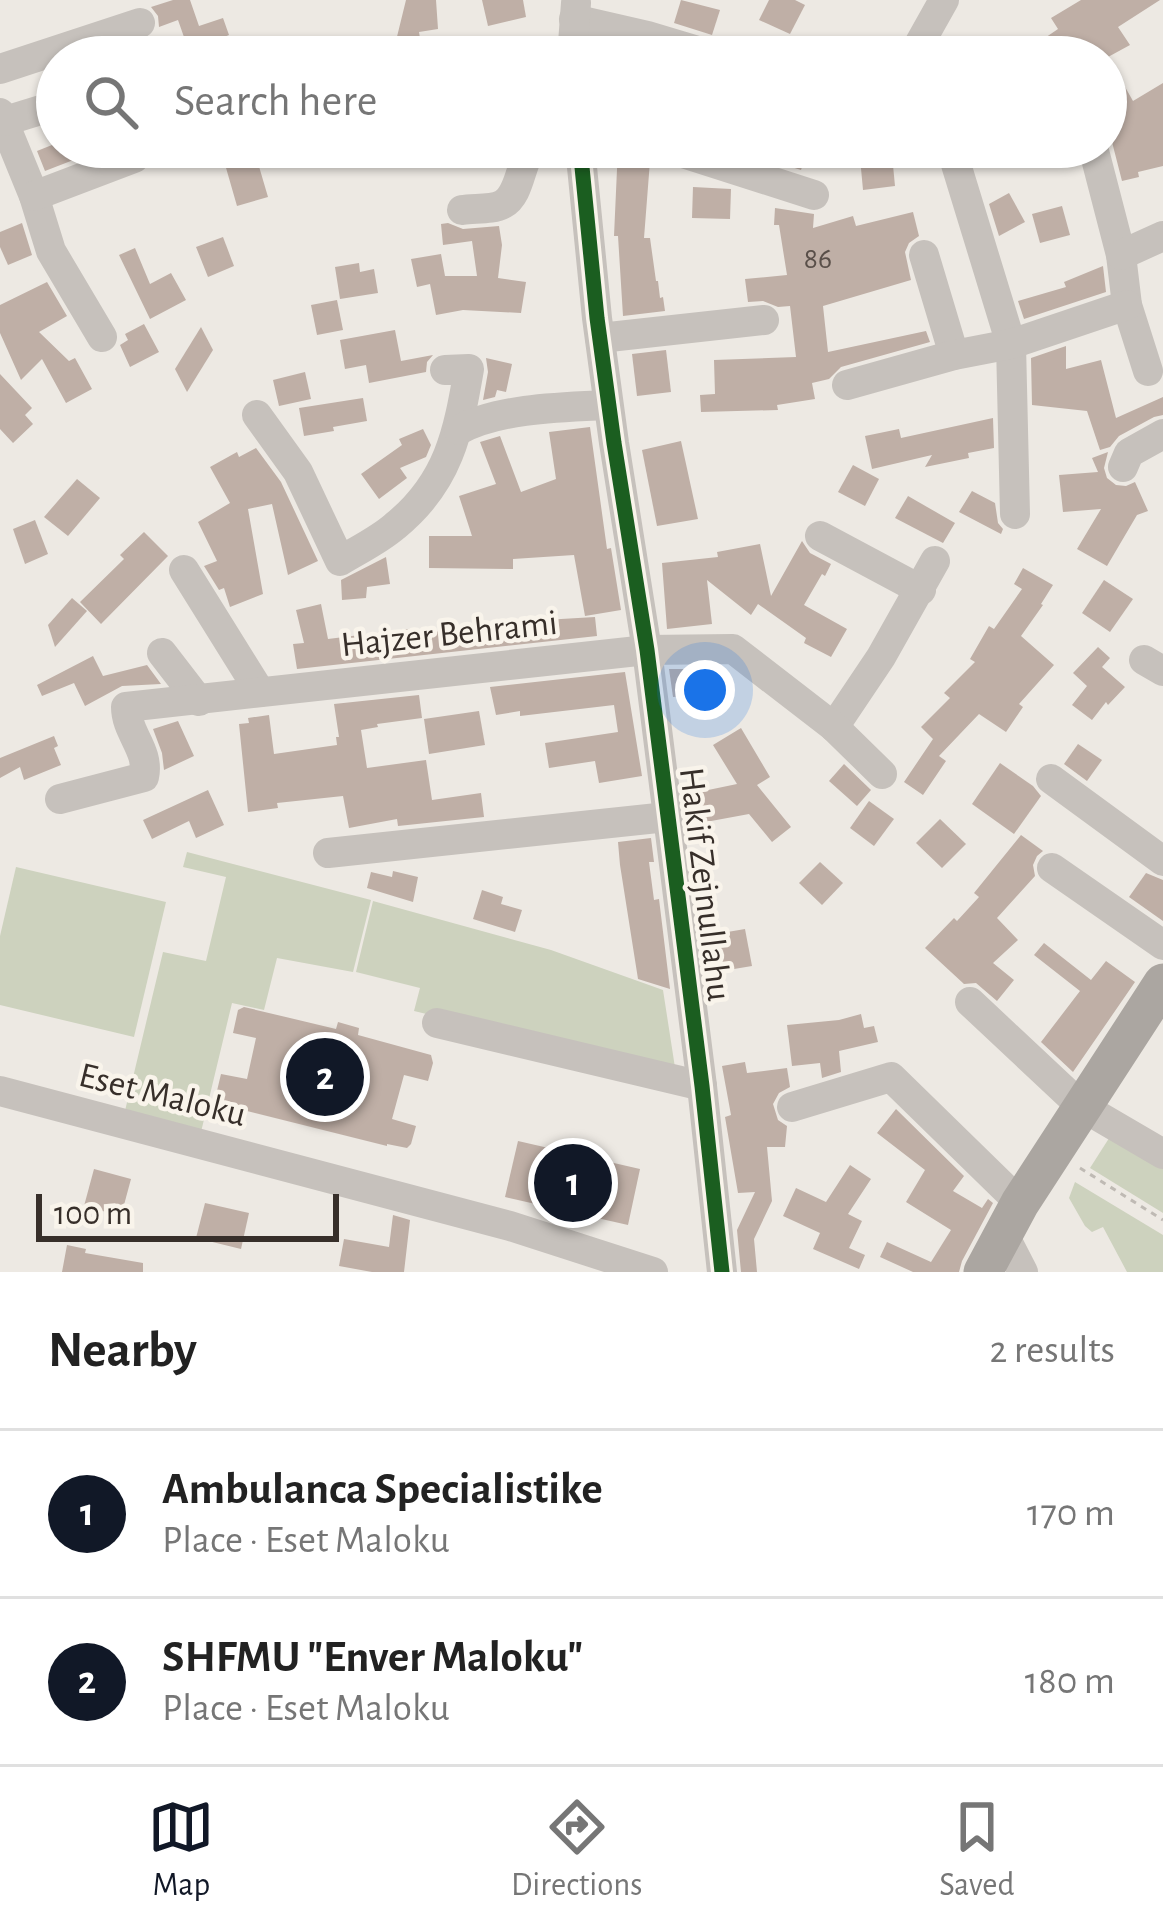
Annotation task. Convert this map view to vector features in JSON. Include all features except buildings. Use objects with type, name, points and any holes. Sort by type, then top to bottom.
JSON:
[{"type":"main road","points":[[983,1272],[1081,1106],[1163,983]]},
{"type":"street","points":[[924,36],[944,0]]},
{"type":"street","points":[[575,9],[648,36]]},
{"type":"street","points":[[100,36],[140,23]]},
{"type":"street","points":[[0,69],[36,57]]},
{"type":"street","points":[[36,110],[2,117],[51,250],[102,338]]},
{"type":"street","points":[[34,196],[108,168]]},
{"type":"street","points":[[462,210],[502,206],[512,196],[521,168]]},
{"type":"street","name":"Hakif Zejnullahu","points":[[582,168],[608,405],[647,650],[722,1272]]},
{"type":"street","points":[[730,168],[814,195]]},
{"type":"street","points":[[957,168],[1011,344],[1015,514]]},
{"type":"street","points":[[1098,168],[1121,255],[1126,304],[1148,370]]},
{"type":"street","points":[[1121,255],[1163,236]]},
{"type":"street","points":[[924,255],[954,355]]},
{"type":"street","points":[[847,386],[1011,344],[1126,304]]},
{"type":"street","points":[[600,338],[764,320]]},
{"type":"street","points":[[257,415],[298,472],[340,561],[395,526],[427,493],[443,468],[459,430],[469,368],[445,370]]},
{"type":"street","points":[[459,430],[478,419],[608,405]]},
{"type":"street","points":[[1123,467],[1129,453],[1163,434]]},
{"type":"street","points":[[820,536],[921,590]]},
{"type":"street","points":[[834,727],[881,657],[935,561]]},
{"type":"street","points":[[184,570],[260,692]]},
{"type":"street","name":"Hajzer Behrami","points":[[61,799],[144,777],[142,750],[126,721],[126,707],[647,650],[733,649],[834,727],[883,774]]},
{"type":"street","points":[[162,653],[199,701]]},
{"type":"street","points":[[1051,778],[1163,862]]},
{"type":"street","name":"Hakif Zejnullahu","points":[[328,854],[668,817]]},
{"type":"street","points":[[1052,868],[1163,945]]},
{"type":"street","points":[[970,1002],[1081,1106],[1163,1154]]},
{"type":"street","points":[[437,1023],[702,1086]]},
{"type":"street","points":[[792,1107],[891,1077],[1012,1219],[1023,1272]]},
{"type":"street","name":"Eset Maloku","points":[[0,1091],[510,1226],[653,1272]]},
{"type":"path","points":[[1053,1152],[1163,1220]]},
{"type":"green space","points":[[187,852],[371,900],[353,972],[277,958],[264,1010],[232,1003],[201,1132],[124,1115],[163,952],[206,961],[226,877],[183,867]]},
{"type":"green space","points":[[16,867],[166,902],[134,1037],[0,1005],[0,936]]},
{"type":"green space","points":[[373,901],[551,950],[663,990],[676,1074],[414,1011],[420,988],[356,972]]},
{"type":"green space","points":[[1113,1132],[1163,1162],[1163,1213],[1090,1168]]},
{"type":"green space","points":[[1075,1182],[1163,1235],[1163,1272],[1127,1272],[1103,1227],[1092,1232],[1085,1226],[1069,1198]]},
{"type":"cycle path","points":[[582,168],[597,318],[647,650],[722,1272]]},
{"type":"place","name":"SHFMU \"Enver Maloku\"","points":[[325,1077]]},
{"type":"place","name":"Ambulanca Specialistike","points":[[573,1183]]}]
